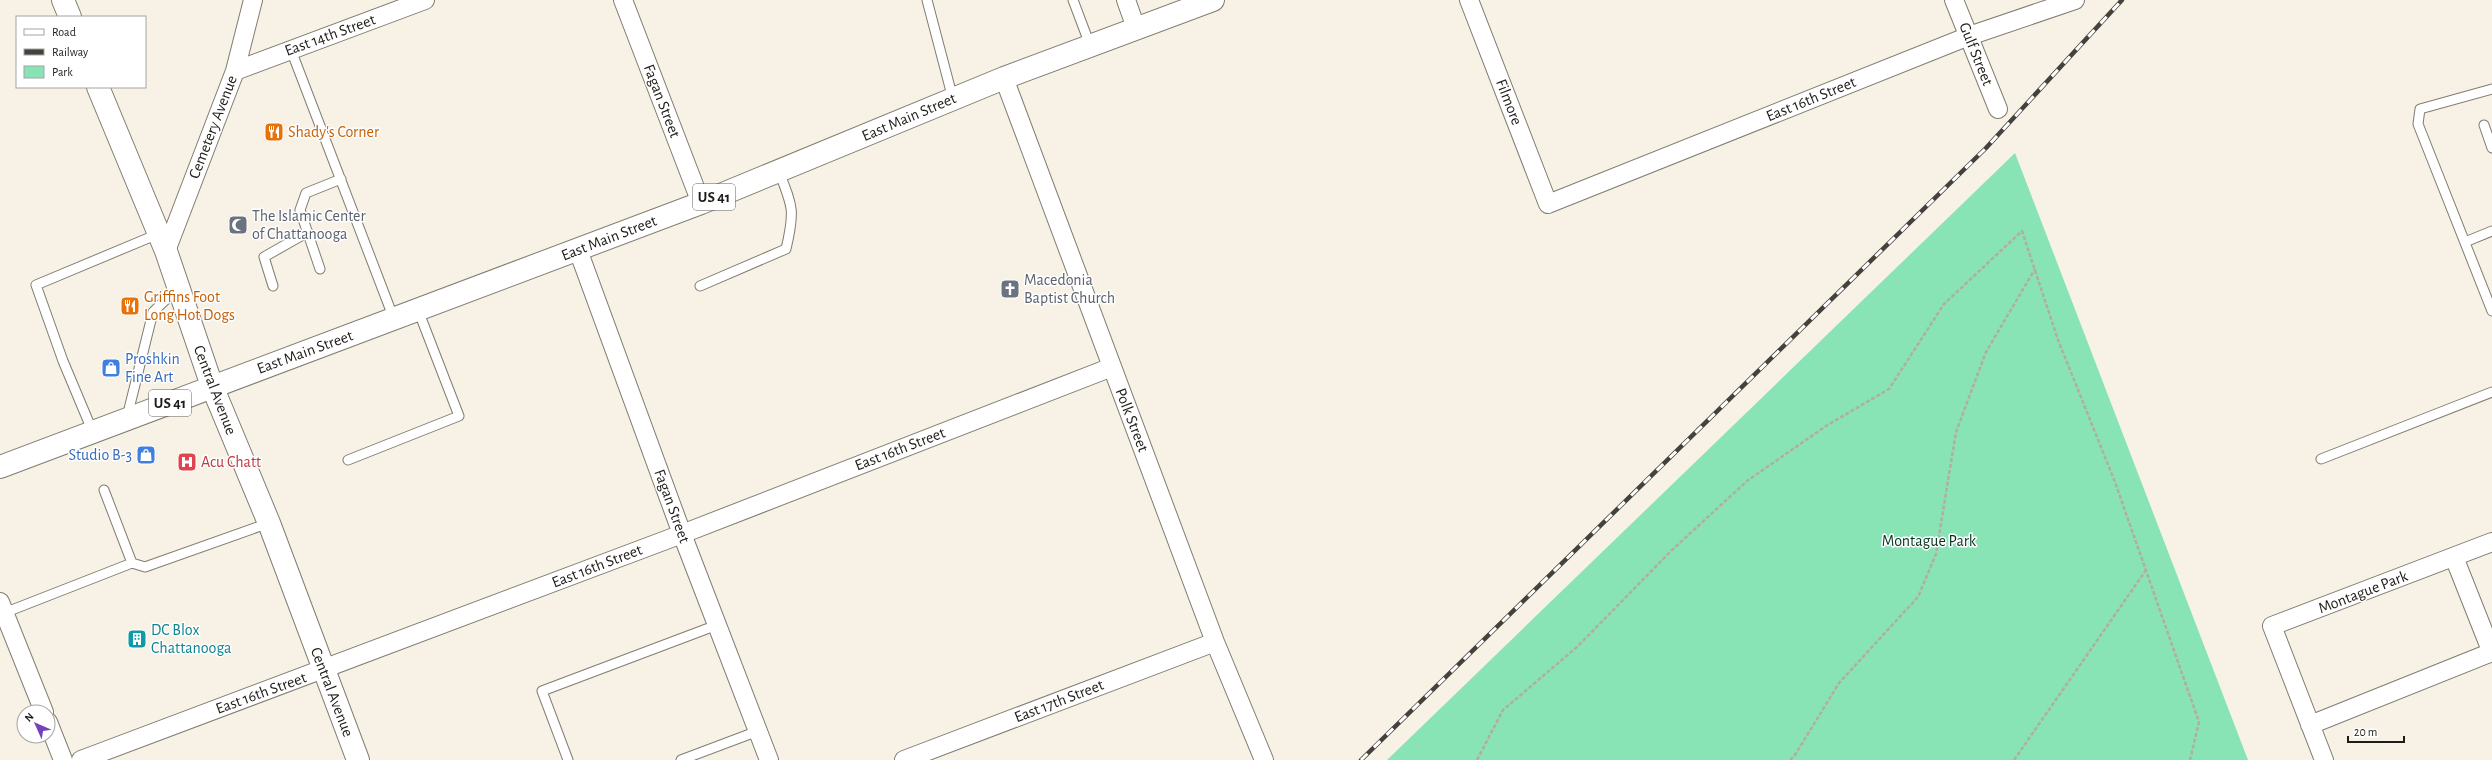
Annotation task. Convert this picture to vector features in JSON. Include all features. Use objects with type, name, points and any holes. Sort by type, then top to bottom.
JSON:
[{"type":"main road","points":[[63,0],[70,16]]},
{"type":"main road","name":"East Main Street","points":[[0,467],[92,430],[127,419],[701,203],[1004,78],[1213,0]]},
{"type":"main road","name":"Central Avenue","points":[[98,88],[162,242],[212,386],[269,523],[358,760]]},
{"type":"street","name":"Cemetery Avenue","points":[[162,242],[235,71],[253,0]]},
{"type":"street","name":"East 14th Street","points":[[235,71],[424,0]]},
{"type":"street","name":"Fagan Street","points":[[623,0],[701,203]]},
{"type":"street","points":[[1126,0],[1136,28]]},
{"type":"street","name":"Filmore","points":[[1470,0],[1548,204]]},
{"type":"street","name":"Gulf Street","points":[[1954,0],[1998,109]]},
{"type":"street","name":"East 16th Street","points":[[1548,204],[1969,36],[2076,0]]},
{"type":"street","name":"Polk Street","points":[[1004,78],[1215,642],[1264,760]]},
{"type":"street","name":"Fagan Street","points":[[578,250],[682,534],[769,760]]},
{"type":"street","name":"East 16th Street","points":[[82,760],[682,534],[1112,367]]},
{"type":"street","name":"Montague Park","points":[[2310,725],[2272,626],[2492,542]]},
{"type":"street","points":[[2324,760],[2310,725],[2492,653],[2454,557]]},
{"type":"street","points":[[2,608],[41,704]]},
{"type":"street","name":"East 17th Street","points":[[904,760],[1215,642]]},
{"type":"street","points":[[56,742],[63,760]]},
{"type":"lane","points":[[927,0],[953,99]]},
{"type":"lane","points":[[1073,0],[1090,45]]},
{"type":"lane","points":[[291,50],[394,319]]},
{"type":"lane","points":[[2492,89],[2420,109],[2418,124],[2492,311]]},
{"type":"lane","points":[[2484,125],[2492,148]]},
{"type":"lane","points":[[700,286],[786,249],[792,223],[792,204],[779,172]]},
{"type":"lane","points":[[320,269],[300,210],[306,193],[340,178]]},
{"type":"lane","points":[[2464,242],[2492,231]]},
{"type":"lane","points":[[273,286],[264,256],[308,232]]},
{"type":"lane","points":[[92,430],[63,361],[36,285],[162,242]]},
{"type":"lane","points":[[127,419],[153,312],[178,288]]},
{"type":"lane","points":[[348,460],[459,416],[418,310]]},
{"type":"lane","points":[[2322,459],[2492,392]]},
{"type":"lane","points":[[104,490],[132,563]]},
{"type":"lane","points":[[2,608],[132,563],[145,567],[269,523]]},
{"type":"lane","points":[[568,760],[542,692],[717,625]]},
{"type":"lane","points":[[681,760],[758,731]]},
{"type":"path","points":[[1477,760],[1503,710],[1577,647],[1672,550],[1747,481],[1826,426],[1889,389],[1944,304],[2022,231],[2058,340],[2115,482],[2199,722],[2190,760]]},
{"type":"path","points":[[1790,760],[1795,755],[1839,683],[1918,597],[1936,554],[1956,432],[1986,352],[2035,269]]},
{"type":"path","points":[[2014,760],[2146,570]]},
{"type":"green space","name":"Montague Park","points":[[2015,153],[2248,760],[1387,760]]},
{"type":"railway","points":[[1361,760],[1986,148],[2122,0]]},
{"type":"place","name":"Shady's Corner","points":[[274,132]]},
{"type":"place","name":"The Islamic Center of Chattanooga","points":[[238,225]]},
{"type":"place","name":"Macedonia Baptist Church","points":[[1010,289]]},
{"type":"place","name":"Griffins Foot Long Hot Dogs","points":[[130,306]]},
{"type":"place","name":"Proshkin Fine Art","points":[[111,368]]},
{"type":"place","name":"Studio B-3","points":[[146,455]]},
{"type":"place","name":"Acu Chatt","points":[[187,462]]},
{"type":"place","name":"DC Blox Chattanooga","points":[[137,639]]}]
